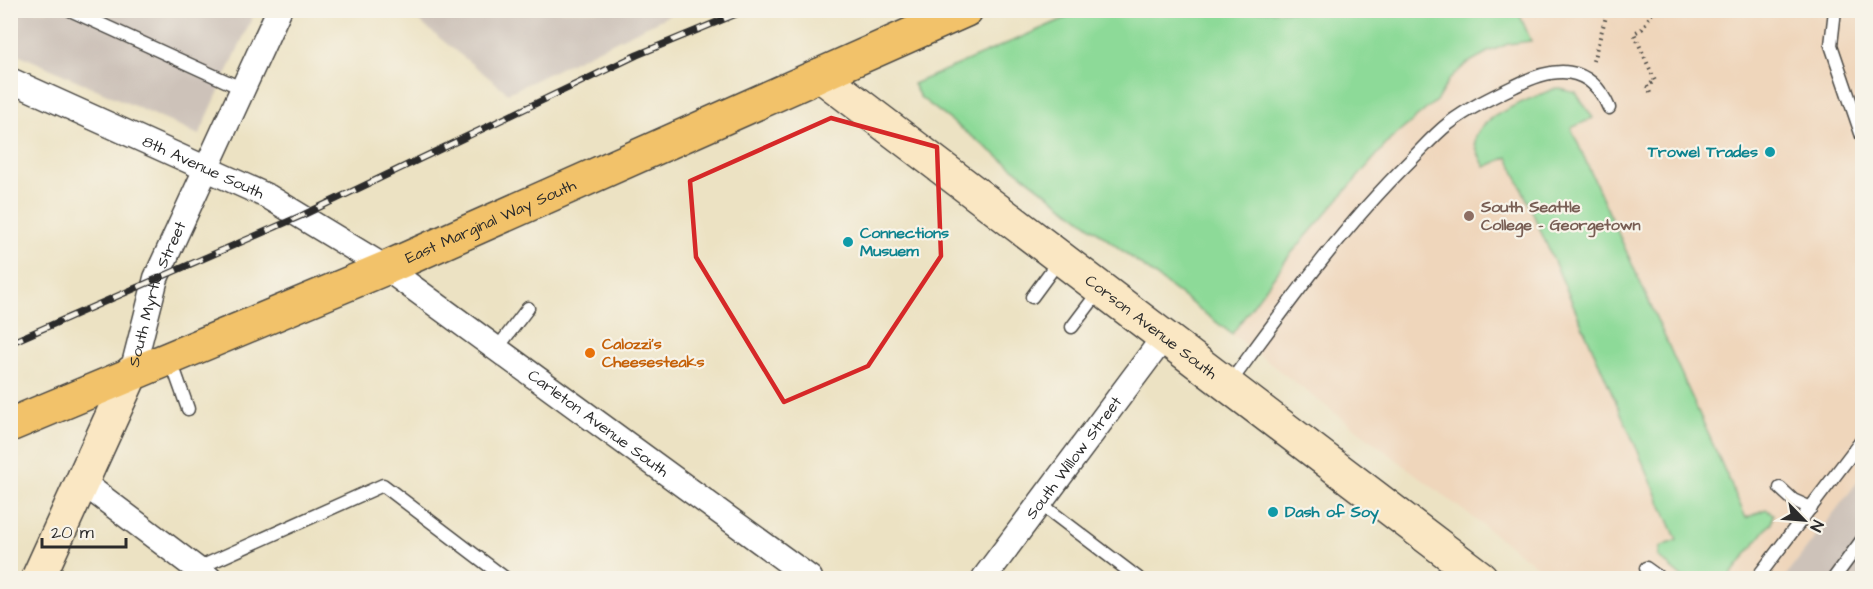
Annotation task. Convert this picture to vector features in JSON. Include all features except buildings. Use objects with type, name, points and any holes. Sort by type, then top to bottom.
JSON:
[{"type":"main road","name":"East Marginal Way South","points":[[10,425],[132,372],[386,268],[966,10]]},
{"type":"street","name":"South Myrtle Street","points":[[38,579],[132,372],[156,278],[279,10]]},
{"type":"street","name":"Corson Avenue South","points":[[820,75],[1481,579]]},
{"type":"street","name":"8th Avenue South","points":[[10,80],[303,215],[386,268]]},
{"type":"street","name":"Carleton Avenue South","points":[[386,268],[810,579]]},
{"type":"street","name":"South Willow Street","points":[[984,579],[1164,337]]},
{"type":"street","points":[[82,482],[202,574]]},
{"type":"lane","points":[[70,10],[243,89]]},
{"type":"lane","points":[[1835,10],[1831,45],[1863,136]]},
{"type":"lane","points":[[1228,386],[1338,241],[1384,187],[1446,125],[1473,107],[1532,77],[1550,72],[1571,73],[1588,78],[1602,91],[1609,108]]},
{"type":"lane","points":[[1032,297],[1061,259]]},
{"type":"lane","points":[[1072,327],[1101,289]]},
{"type":"lane","points":[[496,350],[528,308]]},
{"type":"lane","points":[[170,357],[188,409]]},
{"type":"lane","points":[[1757,579],[1863,440]]},
{"type":"lane","points":[[202,574],[383,485],[505,579]]},
{"type":"lane","points":[[1780,488],[1793,500],[1811,508]]},
{"type":"lane","points":[[1041,504],[1138,579]]},
{"type":"lane","points":[[1834,579],[1863,540]]},
{"type":"lane","points":[[1646,568],[1660,579]]},
{"type":"path","points":[[1588,78],[1608,10]]},
{"type":"path","points":[[1650,93],[1647,86],[1655,81],[1634,33],[1642,29],[1654,10]]},
{"type":"highlighted area","points":[[831,118],[937,147],[941,256],[868,366],[784,402],[696,257],[690,181]]},
{"type":"shaded area","points":[[11,11],[255,11],[199,135],[11,51]]},
{"type":"shaded area","points":[[406,11],[678,11],[508,93]]},
{"type":"shaded area","name":"South Seattle College - Georgetown","points":[[1082,11],[1862,11],[1862,476],[1784,578],[1552,578],[920,97],[913,84]]},
{"type":"shaded area","points":[[1862,476],[1862,578],[1784,578]]},
{"type":"green space","points":[[1082,11],[1518,11],[1531,41],[1508,44],[1488,52],[1466,64],[1449,80],[1437,100],[1390,140],[1289,256],[1232,334],[920,97],[913,84]]},
{"type":"green space","points":[[1556,88],[1576,93],[1593,118],[1571,128],[1746,518],[1766,509],[1773,514],[1771,523],[1728,578],[1683,578],[1658,557],[1660,547],[1677,540],[1508,157],[1485,167],[1477,151],[1475,141],[1485,123],[1508,108]]},
{"type":"railway","points":[[10,343],[303,215],[637,55],[746,10]]},
{"type":"place","name":"Trowel Trades","points":[[1770,152]]},
{"type":"place","name":"South Seattle College - Georgetown","points":[[1469,216]]},
{"type":"place","name":"Connections Musuem","points":[[848,242]]},
{"type":"place","name":"Calozzi's Cheesesteaks","points":[[590,353]]},
{"type":"place","name":"Dash of Soy","points":[[1273,512]]}]
